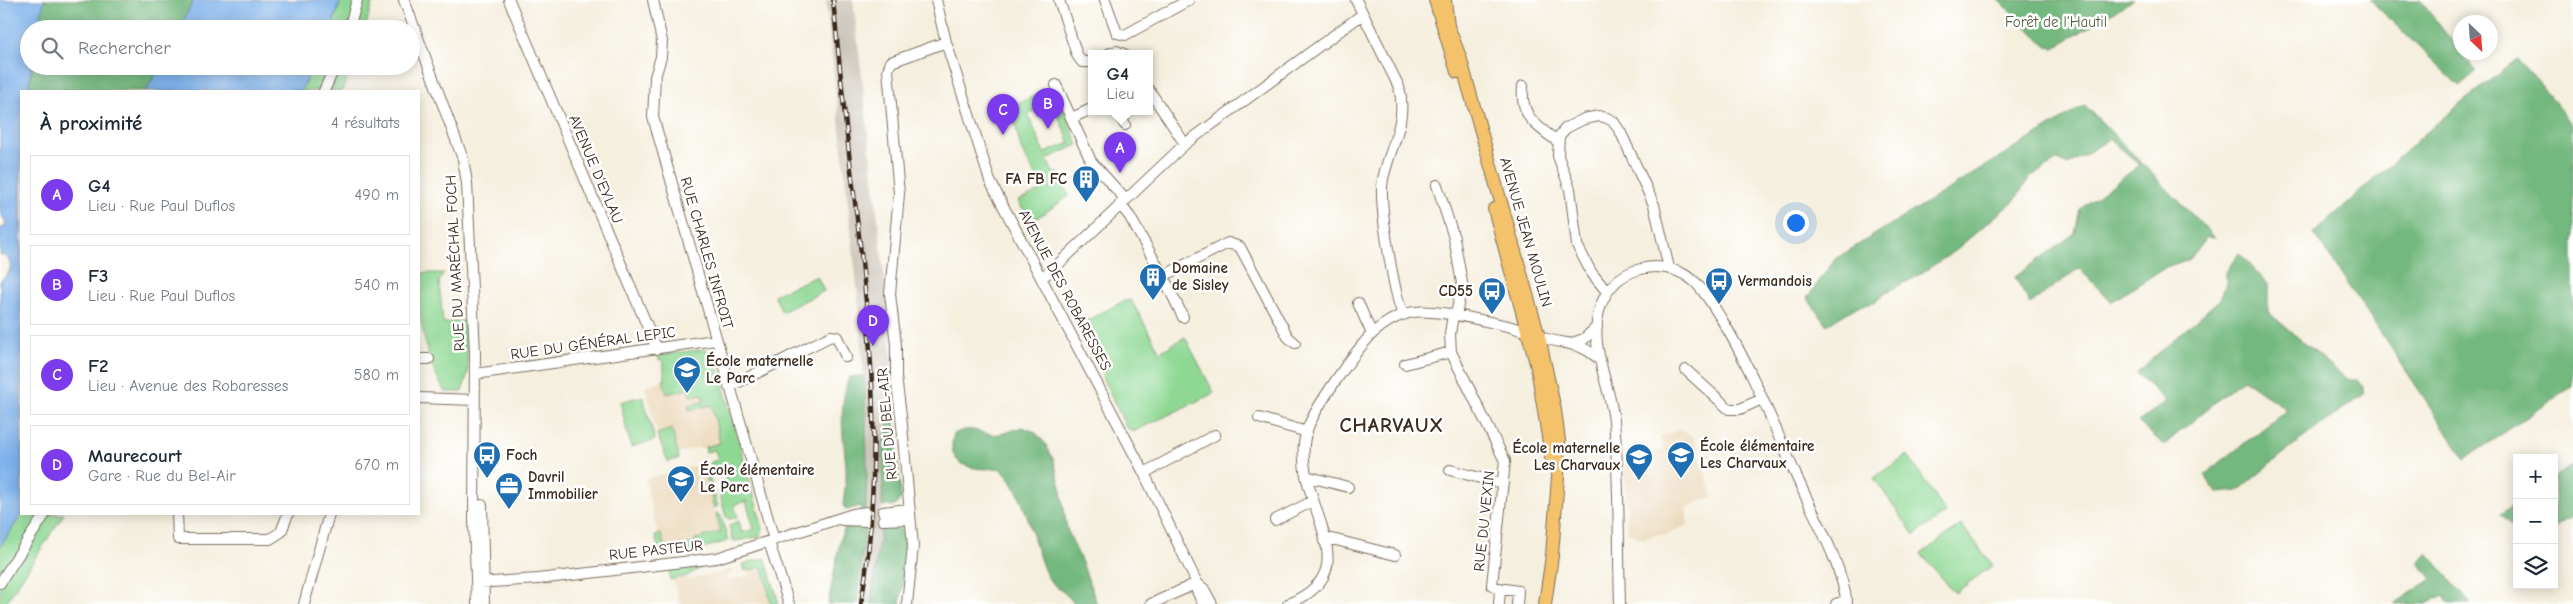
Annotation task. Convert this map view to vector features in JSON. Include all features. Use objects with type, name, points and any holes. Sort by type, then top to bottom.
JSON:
[{"type":"main road","name":"AVENUE JEAN MOULIN","points":[[1435,0],[1474,128],[1503,248],[1521,302],[1543,395],[1551,458],[1555,518]]},
{"type":"main road","name":"AVENUE JEAN MOULIN","points":[[1444,0],[1448,26],[1458,52],[1539,337],[1555,410],[1558,441],[1558,477],[1555,518]]},
{"type":"main road","points":[[1545,604],[1555,518]]},
{"type":"street","points":[[351,20],[357,0]]},
{"type":"street","name":"RUE DU MARÉCHAL FOCH","points":[[404,0],[411,20]]},
{"type":"street","name":"AVENUE D'EYLAU","points":[[509,0],[657,349]]},
{"type":"street","name":"RUE CHARLES INFROIT","points":[[653,0],[662,41],[661,57],[655,77],[653,117],[789,604]]},
{"type":"street","name":"AVENUE DES ROBARESSES","points":[[936,0],[946,42],[990,181],[1144,473],[1197,583],[1204,589],[1212,604]]},
{"type":"street","points":[[1060,0],[1077,55],[1082,62],[1088,62]]},
{"type":"street","points":[[1105,0],[1117,33],[1125,36],[1189,0]]},
{"type":"street","points":[[1356,0],[1399,87],[1402,102],[1401,121],[1382,189],[1385,223],[1403,315]]},
{"type":"street","points":[[1042,277],[1051,271],[1185,144],[1363,14]]},
{"type":"street","name":"RUE DU BEL-AIR","points":[[907,604],[914,552],[902,415],[896,377],[896,345],[890,294],[899,194],[888,70],[891,62],[946,42]]},
{"type":"street","name":"RUE DU MARÉCHAL FOCH","points":[[420,43],[463,159],[467,183],[475,374],[474,523],[484,604]]},
{"type":"street","points":[[324,90],[331,75]]},
{"type":"street","points":[[1056,85],[1091,161],[1122,202],[1163,276],[1183,317]]},
{"type":"street","points":[[1523,86],[1522,100],[1527,114],[1532,121],[1557,141]]},
{"type":"street","points":[[1153,96],[1185,144]]},
{"type":"street","points":[[1072,118],[1088,110]]},
{"type":"street","points":[[1121,115],[1125,125]]},
{"type":"street","points":[[1607,292],[1591,272],[1577,245],[1570,189],[1558,156],[1557,141],[1566,128],[1584,119],[1599,116],[1613,121],[1629,148],[1654,205],[1669,268]]},
{"type":"street","name":"RUE DU VEXIN","points":[[1437,185],[1454,238],[1462,283],[1450,334],[1451,352],[1505,461],[1492,585],[1518,591],[1517,604]]},
{"type":"street","points":[[1163,276],[1228,243],[1240,247],[1288,337],[1295,343]]},
{"type":"street","points":[[1593,347],[1607,292],[1622,277],[1638,270],[1655,266],[1669,268],[1691,279],[1709,299],[1734,341],[1762,399],[1834,561],[1847,602],[1836,604]]},
{"type":"street","points":[[1358,303],[1372,334]]},
{"type":"street","points":[[1288,604],[1311,592],[1320,582],[1326,567],[1324,540],[1306,476],[1304,458],[1307,432],[1316,410],[1372,334],[1403,315],[1421,311],[1527,331],[1539,337],[1593,347]]},
{"type":"street","points":[[1572,343],[1584,339],[1597,327]]},
{"type":"street","points":[[729,387],[831,336],[835,335],[838,339],[846,357]]},
{"type":"street","points":[[1584,339],[1593,347],[1600,360],[1614,424],[1620,536],[1620,604]]},
{"type":"street","name":"RUE DU GÉNÉRAL LEPIC","points":[[475,374],[715,340]]},
{"type":"street","points":[[1405,364],[1451,352]]},
{"type":"street","points":[[1686,370],[1729,409],[1740,408],[1762,399]]},
{"type":"street","points":[[420,398],[475,400]]},
{"type":"street","points":[[1260,418],[1307,432]]},
{"type":"street","points":[[1144,473],[1215,435]]},
{"type":"street","points":[[1450,470],[1503,484]]},
{"type":"street","points":[[1306,476],[1348,487]]},
{"type":"street","points":[[1275,520],[1313,501]]},
{"type":"street","points":[[883,516],[910,514]]},
{"type":"street","points":[[0,583],[44,515]]},
{"type":"street","points":[[177,515],[178,539],[270,539],[281,532],[288,515]]},
{"type":"street","points":[[304,604],[329,515]]},
{"type":"street","name":"RUE PASTEUR","points":[[480,583],[538,579],[709,560],[834,521],[866,516]]},
{"type":"street","points":[[1324,540],[1332,539],[1395,556]]},
{"type":"street","name":"RUE DU MARÉCHAL FOCH","points":[[477,604],[480,583]]},
{"type":"street","points":[[1151,604],[1197,583]]},
{"type":"street","name":"AVENUE DES ROBARESSES","points":[[1197,583],[1197,591],[1203,604]]},
{"type":"street","name":"RUE DU VEXIN","points":[[1499,604],[1500,588]]},
{"type":"shaded area","points":[[826,0],[853,0],[890,325],[894,389],[884,439],[881,527],[871,604],[856,604],[865,526],[868,431],[859,305]]},
{"type":"shaded area","name":"École maternelle Le Parc","points":[[706,349],[716,359],[739,443],[706,452],[705,447],[699,449],[698,447],[677,454],[672,429],[657,434],[645,386],[665,380],[664,359],[659,360],[658,355]]},
{"type":"shaded area","points":[[1680,430],[1693,436],[1713,496],[1686,507],[1688,524],[1664,536],[1658,534],[1644,539],[1628,533],[1624,464],[1664,449],[1660,437]]},
{"type":"shaded area","name":"École élémentaire Le Parc","points":[[702,464],[721,532],[695,539],[696,543],[668,548],[664,546],[661,535],[658,536],[645,479]]},
{"type":"shaded area","points":[[761,566],[764,571],[762,572],[771,604],[680,604],[673,580],[687,576],[688,580],[732,569],[733,573],[727,575],[729,581],[750,575],[748,569]]},
{"type":"green space","points":[[44,0],[194,0],[184,20],[40,20]]},
{"type":"green space","points":[[341,0],[373,0],[367,20],[334,20]]},
{"type":"green space","name":"Forêt de l'Hautil","points":[[1999,0],[2133,0],[2054,48],[2047,47]]},
{"type":"green space","points":[[2370,0],[2420,0],[2453,42],[2453,60],[2467,60],[2476,72],[2459,86]]},
{"type":"green space","points":[[2517,59],[2573,126],[2573,386],[2465,459],[2314,233],[2439,121]]},
{"type":"green space","points":[[31,75],[155,75],[147,90],[28,90]]},
{"type":"green space","points":[[309,75],[348,75],[342,90],[301,90]]},
{"type":"green space","points":[[1052,88],[1061,102],[1028,114],[1044,153],[1070,143],[1054,107],[1062,105],[1078,145],[1047,159],[1053,173],[1059,173],[1069,196],[1030,223],[1018,201],[1043,190],[1021,149],[1011,106]]},
{"type":"green space","points":[[2085,105],[2215,238],[2207,237],[2190,259],[2166,267],[2111,302],[2079,268],[2030,304],[2015,277],[2075,233],[2080,209],[2140,165],[2110,139],[2068,165],[2058,160],[2029,178],[2016,199],[1952,253],[1914,278],[1886,292],[1875,303],[1858,306],[1827,325],[1807,298],[1835,259]]},
{"type":"green space","points":[[2239,253],[2268,284],[2268,312],[2348,380],[2358,380],[2364,387],[2364,394],[2295,444],[2238,491],[2217,493],[2204,475],[2287,410],[2243,379],[2164,445],[2138,422],[2166,401],[2136,373],[2220,299],[2226,283],[2226,272]]},
{"type":"green space","points":[[422,273],[444,273],[439,281],[443,323],[466,321],[468,373],[462,392],[446,392],[433,368],[421,317],[420,285]]},
{"type":"green space","points":[[817,276],[824,291],[782,312],[774,295]]},
{"type":"green space","points":[[1131,300],[1160,352],[1185,337],[1214,393],[1133,432],[1126,427],[1102,377],[1104,372],[1080,324],[1124,301]]},
{"type":"green space","points":[[706,349],[716,359],[763,529],[759,537],[735,541],[732,539],[729,525],[739,521],[742,533],[754,529],[746,501],[734,505],[738,518],[729,519],[726,517],[719,492],[728,489],[723,471],[714,473],[710,465],[711,462],[718,460],[715,450],[706,452],[705,447],[720,443],[712,405],[689,410],[688,405],[704,402],[702,394],[690,396],[688,389],[667,394],[663,380],[665,380],[664,361],[663,359],[659,360],[658,355]]},
{"type":"green space","points":[[864,376],[867,433],[865,519],[856,604],[828,604],[841,536],[845,528],[859,526],[861,506],[846,510],[843,505],[846,471],[842,411],[849,377]]},
{"type":"green space","points":[[643,396],[655,440],[631,447],[620,402]]},
{"type":"green space","points":[[890,408],[894,415],[901,498],[895,506],[882,506],[884,439],[888,432],[887,410]]},
{"type":"green space","points":[[1023,427],[1035,432],[1045,443],[1054,461],[1060,484],[1067,529],[1097,604],[1074,604],[1047,576],[1022,503],[1016,490],[999,468],[980,469],[971,467],[957,460],[953,454],[954,434],[961,431],[972,430],[994,434]]},
{"type":"green space","points":[[672,429],[679,458],[668,462],[657,434]]},
{"type":"green space","points":[[1908,455],[1946,513],[1914,535],[1874,478]]},
{"type":"green space","points":[[702,464],[705,464],[718,506],[714,508]]},
{"type":"green space","points":[[2573,464],[2573,516],[2558,526],[2558,499],[2558,474]]},
{"type":"green space","points":[[2513,505],[2513,528],[2500,514]]},
{"type":"green space","points":[[716,513],[721,516],[728,541],[689,552],[660,556],[655,536],[661,534],[664,546],[668,548],[695,543],[695,539],[721,532]]},
{"type":"green space","points":[[21,515],[63,515],[5,604],[0,604],[0,547]]},
{"type":"green space","points":[[1961,525],[1993,565],[1955,593],[1921,554]]},
{"type":"green space","points":[[881,527],[901,529],[906,535],[907,549],[900,604],[871,604]]},
{"type":"green space","points":[[2427,553],[2471,604],[2449,604],[2444,595],[2428,604],[2394,604],[2432,579],[2419,562]]},
{"type":"green space","points":[[766,558],[779,604],[771,604],[763,567],[745,571],[743,564]]},
{"type":"green space","points":[[702,567],[687,576],[670,580],[669,570]]},
{"type":"water","points":[[0,0],[44,0],[40,20],[20,20],[20,75],[31,75],[28,90],[20,90],[21,515],[0,547],[0,281],[10,270],[10,263],[6,256],[0,255],[0,227],[4,228],[6,223],[0,212]]},
{"type":"water","points":[[194,0],[341,0],[334,20],[184,20]]},
{"type":"water","points":[[155,75],[309,75],[301,90],[147,90]]},
{"type":"tunnel","points":[[866,512],[883,512]]},
{"type":"tunnel","points":[[866,521],[883,520]]},
{"type":"railway","points":[[833,0],[864,278],[872,387],[874,441],[873,496],[861,604]]},
{"type":"place","name":"F3","points":[[1048,129]]},
{"type":"place","name":"F2","points":[[1003,135]]},
{"type":"place","name":"G4","points":[[1120,173]]},
{"type":"place","name":"FA FB FC","points":[[1086,203]]},
{"type":"place","name":"Domaine de Sisley","points":[[1153,301]]},
{"type":"place","name":"Vermandois","points":[[1719,305]]},
{"type":"place","name":"CD55","points":[[1492,315]]},
{"type":"place","name":"Maurecourt","points":[[873,346]]},
{"type":"place","name":"École maternelle Le Parc","points":[[687,394]]},
{"type":"place","name":"Foch","points":[[487,479]]},
{"type":"place","name":"École élémentaire Les Charvaux","points":[[1681,479]]},
{"type":"place","name":"École maternelle Les Charvaux","points":[[1639,481]]},
{"type":"place","name":"École élémentaire Le Parc","points":[[681,503]]},
{"type":"place","name":"Davril Immobilier","points":[[509,510]]},
{"type":"district","name":"CHARVAUX","points":[[1392,425]]}]
